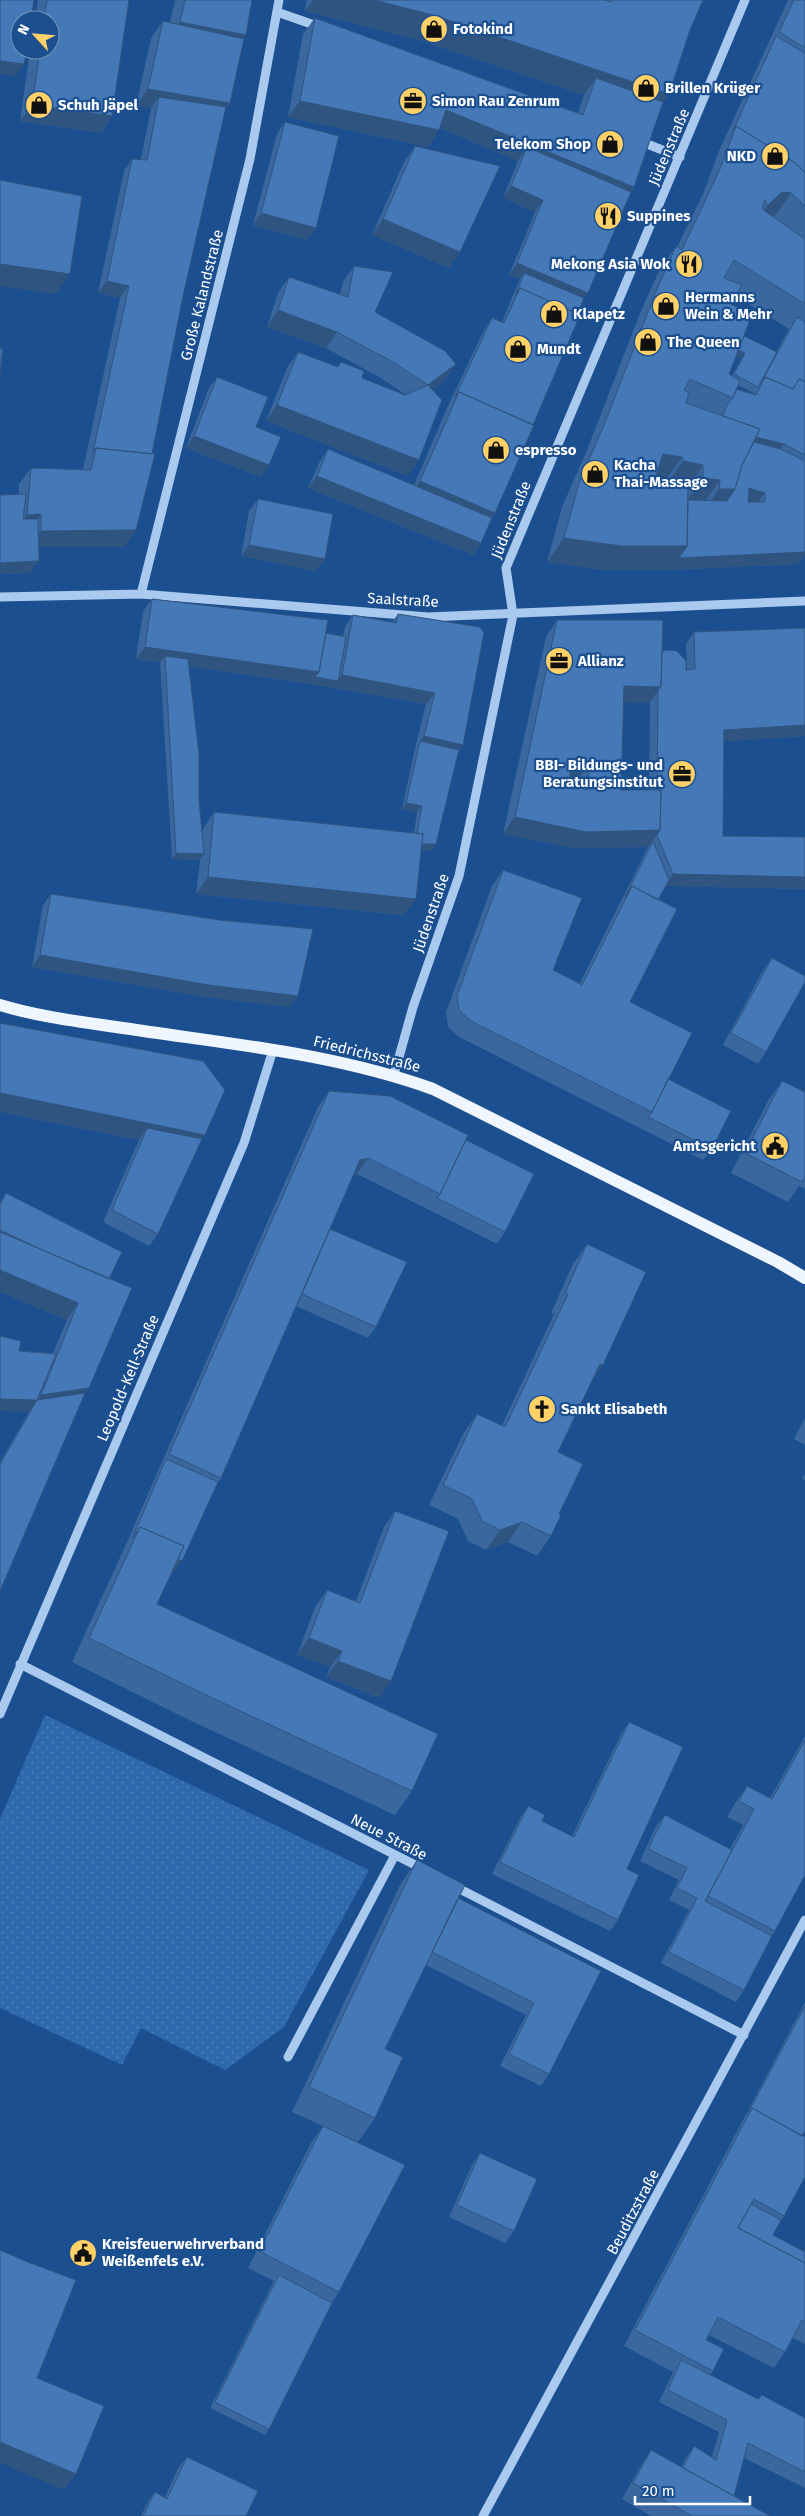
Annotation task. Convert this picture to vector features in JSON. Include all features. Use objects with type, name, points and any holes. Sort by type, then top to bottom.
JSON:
[{"type":"main road","name":"Friedrichsstraße","points":[[0,1005],[88,1023],[345,1062],[394,1075],[433,1089],[778,1262],[805,1278]]},
{"type":"main road","name":"Friedrichsstraße","points":[[778,1262],[805,1272]]},
{"type":"street","name":"Große Kalandstraße","points":[[141,594],[250,159],[279,0]]},
{"type":"street","name":"Jüdenstraße","points":[[394,1075],[413,1007],[459,876],[513,615],[506,568],[745,0]]},
{"type":"street","points":[[277,12],[333,32]]},
{"type":"street","points":[[647,144],[680,157]]},
{"type":"street","name":"Saalstraße","points":[[0,598],[141,594],[428,617],[513,615],[805,601]]},
{"type":"street","name":"Leopold-Kell-Straße","points":[[0,1714],[244,1144],[273,1050]]},
{"type":"street","name":"Neue Straße","points":[[20,1664],[430,1873]]},
{"type":"street","points":[[288,2058],[395,1855]]},
{"type":"street","points":[[447,1882],[744,2035]]},
{"type":"street","name":"Beuditzstraße","points":[[483,2516],[805,1920]]},
{"type":"shaded area","points":[[45,1715],[369,1870],[284,2027],[225,2070],[141,2028],[122,2065],[0,2008],[0,1819]]},
{"type":"building","points":[[0,0],[34,0],[32,10],[10,10],[10,60],[25,60],[24,64],[0,61]]},
{"type":"building","points":[[47,0],[129,0],[112,116],[32,105],[39,60],[60,60],[60,10],[46,10]]},
{"type":"building","points":[[185,0],[252,0],[246,35],[180,22]]},
{"type":"building","points":[[374,0],[605,0],[611,2],[612,0],[703,0],[690,30],[669,94],[436,16]]},
{"type":"building","points":[[794,0],[805,0],[805,48],[779,32]]},
{"type":"building","points":[[315,18],[583,115],[596,78],[663,102],[634,187],[446,110],[439,130],[300,101]]},
{"type":"building","points":[[163,21],[244,39],[230,103],[148,89]]},
{"type":"building","points":[[776,36],[805,53],[805,173],[797,164],[736,126],[733,131]]},
{"type":"building","points":[[159,97],[226,107],[183,296],[152,454],[96,448],[93,452],[129,286],[107,281],[132,159],[147,160]]},
{"type":"building","points":[[285,122],[339,136],[316,228],[261,213]]},
{"type":"building","points":[[736,126],[797,164],[805,173],[805,206],[791,193],[782,192],[768,205],[765,200],[762,209],[805,239],[805,304],[734,260],[724,278],[742,285],[731,304],[752,315],[729,374],[740,381],[733,398],[690,379],[684,390],[689,393],[686,403],[760,429],[742,465],[735,489],[719,489],[720,480],[703,478],[703,465],[683,461],[682,457],[663,454],[652,488],[688,487],[687,546],[621,546],[564,538],[579,483],[604,425],[657,289],[676,246],[682,250],[720,169]]},
{"type":"building","points":[[415,146],[500,166],[460,252],[383,219]]},
{"type":"building","points":[[527,147],[631,192],[588,293],[517,263],[543,200],[511,186]]},
{"type":"building","points":[[0,180],[82,196],[70,274],[0,264]]},
{"type":"building","points":[[354,266],[393,272],[375,312],[445,351],[456,364],[428,385],[393,362],[337,332],[278,310],[289,277],[348,297]]},
{"type":"building","points":[[524,273],[584,298],[578,314],[520,288],[516,294]]},
{"type":"building","points":[[520,288],[580,315],[533,425],[459,392],[455,397],[492,318],[504,323]]},
{"type":"building","points":[[797,317],[805,322],[805,382],[799,379],[793,389],[765,377],[762,381]]},
{"type":"building","points":[[744,336],[777,352],[758,387],[734,374],[745,353],[738,350]]},
{"type":"building","points":[[0,348],[3,349],[0,375]]},
{"type":"building","points":[[298,352],[338,367],[341,362],[364,371],[362,378],[405,395],[428,385],[442,400],[419,460],[277,405]]},
{"type":"building","points":[[217,377],[268,397],[256,427],[281,437],[269,465],[194,436]]},
{"type":"building","points":[[765,377],[793,389],[799,379],[805,382],[805,455],[784,444],[756,437],[760,429],[723,416],[736,389],[756,395]]},
{"type":"building","points":[[459,392],[534,425],[495,513],[420,481]]},
{"type":"building","points":[[754,442],[781,449],[805,461],[805,552],[679,558],[687,546],[688,500],[727,501],[735,489],[742,465]],"holes":[[[749,488],[765,493],[765,502],[748,502]]]},
{"type":"building","points":[[96,448],[155,454],[136,530],[41,531],[41,514],[27,515],[31,468],[91,470]]},
{"type":"building","points":[[328,449],[492,518],[481,543],[317,476]]},
{"type":"building","points":[[26,494],[23,519],[38,519],[39,561],[0,563],[0,495]]},
{"type":"building","points":[[258,499],[333,514],[325,559],[249,545]]},
{"type":"building","points":[[152,599],[328,620],[319,672],[145,647]]},
{"type":"building","points":[[398,614],[480,627],[484,633],[463,745],[424,736],[435,693],[342,675],[353,615],[396,623]]},
{"type":"building","points":[[557,620],[663,620],[661,687],[624,686],[621,790],[661,790],[660,830],[586,832],[515,817]],"holes":[[[573,762],[589,764],[588,790],[568,784]]]},
{"type":"building","name":"BBI- Bildungs- und Beratungsinstitut","points":[[805,628],[805,725],[724,730],[723,836],[805,837],[805,877],[673,874],[657,835],[660,830],[661,790],[657,790],[658,690],[661,687],[662,652],[665,650],[677,651],[686,661],[686,670],[695,669],[694,632]]},
{"type":"building","points":[[326,633],[346,637],[338,681],[315,677],[319,672]]},
{"type":"building","points":[[165,656],[188,659],[199,755],[199,800],[204,854],[176,853]]},
{"type":"building","points":[[420,741],[459,750],[436,844],[422,844],[423,834],[417,833],[422,806],[406,803]]},
{"type":"building","points":[[214,812],[423,834],[416,899],[208,877]]},
{"type":"building","points":[[653,841],[669,880],[658,900],[632,886],[625,897]]},
{"type":"building","points":[[503,870],[582,898],[553,970],[582,985],[632,886],[677,909],[630,1002],[692,1033],[652,1112],[471,1021],[459,1010],[457,996]]},
{"type":"building","points":[[51,894],[219,920],[313,929],[298,996],[208,985],[40,955]]},
{"type":"building","points":[[772,958],[805,976],[805,982],[766,1052],[731,1033]]},
{"type":"building","points":[[0,1023],[203,1061],[225,1090],[205,1135],[0,1093]]},
{"type":"building","points":[[668,1079],[731,1111],[712,1149],[648,1117]]},
{"type":"building","name":"Amtsgericht","points":[[782,1081],[805,1092],[805,1176],[802,1182],[745,1153]]},
{"type":"building","points":[[329,1091],[390,1096],[468,1135],[440,1194],[368,1158],[360,1160],[221,1478],[169,1454]]},
{"type":"building","points":[[147,1128],[202,1139],[158,1234],[112,1210]]},
{"type":"building","points":[[466,1140],[534,1174],[505,1232],[437,1198]]},
{"type":"building","points":[[6,1193],[122,1252],[109,1279],[0,1230],[0,1205]]},
{"type":"building","points":[[330,1229],[407,1262],[376,1327],[302,1294]]},
{"type":"building","points":[[0,1232],[132,1288],[89,1388],[41,1395],[78,1303],[0,1270]]},
{"type":"building","name":"Sankt Elisabeth","points":[[587,1244],[646,1272],[603,1365],[600,1364],[558,1452],[583,1464],[559,1514],[561,1515],[551,1536],[522,1522],[500,1530],[482,1521],[472,1499],[443,1485],[477,1414],[505,1427],[568,1294],[565,1293]]},
{"type":"building","points":[[0,1336],[21,1341],[19,1351],[56,1354],[37,1400],[0,1399]]},
{"type":"building","points":[[85,1393],[0,1591],[0,1466],[3,1459],[37,1400]]},
{"type":"building","points":[[166,1459],[218,1482],[182,1561],[178,1559],[184,1546],[140,1527],[132,1539]]},
{"type":"building","points":[[395,1511],[449,1531],[391,1681],[338,1661],[342,1651],[309,1638],[327,1590],[360,1603]]},
{"type":"building","points":[[140,1527],[184,1546],[157,1604],[438,1734],[412,1791],[89,1638]]},
{"type":"building","points":[[629,1722],[683,1747],[627,1869],[639,1875],[618,1920],[500,1862],[528,1806],[545,1815],[542,1821],[574,1837]]},
{"type":"building","points":[[805,1740],[805,1875],[775,1931],[708,1896],[754,1809],[739,1801],[747,1786],[772,1799]]},
{"type":"building","points":[[665,1815],[732,1850],[705,1901],[772,1936],[744,1990],[669,1952],[697,1898],[677,1888],[687,1868],[648,1849]]},
{"type":"building","points":[[417,1860],[465,1885],[385,2049],[403,2057],[375,2118],[309,2087]]},
{"type":"building","points":[[458,1898],[601,1971],[549,2074],[509,2054],[534,2003],[432,1952]]},
{"type":"building","points":[[805,2006],[805,2131],[802,2136],[752,2108],[748,2113]]},
{"type":"building","points":[[752,2108],[805,2137],[805,2177],[784,2216],[754,2199],[738,2228],[805,2263],[805,2322],[802,2320],[785,2352],[718,2317],[706,2340],[724,2349],[713,2371],[635,2330]]},
{"type":"building","points":[[323,2126],[405,2165],[339,2292],[259,2251]]},
{"type":"building","points":[[480,2153],[537,2179],[514,2231],[457,2205]]},
{"type":"building","points":[[751,2204],[781,2220],[773,2235],[805,2252],[805,2263],[738,2228]]},
{"type":"building","points":[[0,2250],[76,2280],[37,2378],[104,2406],[76,2474],[0,2442]]},
{"type":"building","points":[[279,2275],[332,2303],[269,2429],[215,2402]]},
{"type":"building","points":[[681,2360],[758,2399],[762,2395],[805,2418],[805,2472],[748,2443],[734,2496],[683,2468],[694,2446],[716,2460],[727,2420],[668,2390]]},
{"type":"building","points":[[651,2450],[770,2516],[692,2516],[633,2483]]},
{"type":"building","points":[[187,2457],[258,2491],[246,2516],[143,2516],[155,2492],[167,2499]]},
{"type":"place","name":"Fotokind","points":[[434,29]]},
{"type":"place","name":"Brillen Krüger","points":[[646,88]]},
{"type":"place","name":"Simon Rau Zenrum","points":[[413,101]]},
{"type":"place","name":"Schuh Jäpel","points":[[39,105]]},
{"type":"place","name":"Telekom Shop","points":[[610,144]]},
{"type":"place","name":"NKD","points":[[775,156]]},
{"type":"place","name":"Suppines","points":[[608,216]]},
{"type":"place","name":"Mekong Asia Wok","points":[[689,264]]},
{"type":"place","name":"Hermanns Wein & Mehr","points":[[666,306]]},
{"type":"place","name":"Klapetz","points":[[554,314]]},
{"type":"place","name":"The Queen","points":[[648,342]]},
{"type":"place","name":"Mundt","points":[[518,349]]},
{"type":"place","name":"espresso","points":[[496,450]]},
{"type":"place","name":"Kacha Thai-Massage","points":[[595,474]]},
{"type":"place","name":"Allianz","points":[[559,661]]},
{"type":"place","name":"BBI- Bildungs- und Beratungsinstitut","points":[[682,774]]},
{"type":"place","name":"Amtsgericht","points":[[775,1146]]},
{"type":"place","name":"Sankt Elisabeth","points":[[542,1409]]},
{"type":"place","name":"Kreisfeuerwehrverband Weißenfels e.V.","points":[[83,2253]]}]
